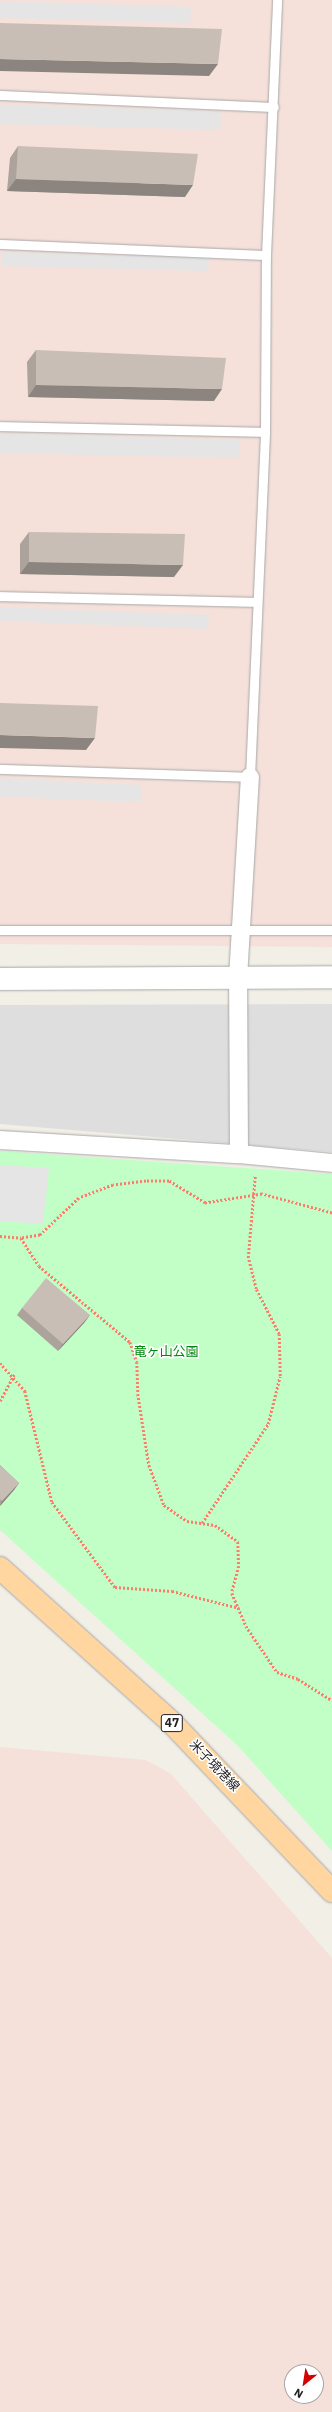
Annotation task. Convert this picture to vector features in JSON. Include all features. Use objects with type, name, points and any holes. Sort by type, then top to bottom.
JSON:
[{"type":"main road","name":"米子境港線","points":[[0,1568],[172,1723],[332,1891]]},
{"type":"street","points":[[248,1155],[238,978],[250,777]]},
{"type":"street","points":[[0,979],[332,977]]},
{"type":"street","points":[[0,1140],[248,1155],[332,1163]]},
{"type":"lane","points":[[0,769],[250,777],[256,602],[265,432],[266,255],[274,107],[277,0]]},
{"type":"lane","points":[[0,95],[274,107]]},
{"type":"lane","points":[[0,244],[266,255]]},
{"type":"lane","points":[[0,426],[265,432]]},
{"type":"lane","points":[[0,596],[256,602]]},
{"type":"lane","points":[[0,930],[332,930]]},
{"type":"path","points":[[202,1524],[268,1424],[280,1376],[280,1334],[256,1289],[248,1258],[247,1238],[255,1195],[248,1155]]},
{"type":"path","points":[[0,1236],[21,1238],[40,1235],[79,1198],[113,1185],[169,1181],[205,1203],[255,1195],[332,1213]]},
{"type":"path","points":[[21,1238],[39,1266],[130,1342],[137,1362],[138,1394],[149,1465],[164,1505],[187,1521],[215,1525],[238,1542],[238,1566],[232,1593],[239,1608],[277,1672],[298,1679],[332,1700]]},
{"type":"path","points":[[0,1363],[14,1376],[25,1390],[52,1502],[115,1587],[172,1591],[239,1608]]},
{"type":"path","points":[[0,1401],[14,1376]]},
{"type":"shaded area","points":[[0,0],[332,0],[332,947],[0,944]]},
{"type":"shaded area","points":[[0,1],[191,7],[190,23],[0,18]]},
{"type":"shaded area","points":[[0,105],[221,111],[220,130],[0,124]]},
{"type":"shaded area","points":[[2,252],[209,258],[208,271],[2,266]]},
{"type":"shaded area","points":[[0,433],[239,440],[239,458],[0,453]]},
{"type":"shaded area","points":[[0,607],[209,615],[208,629],[0,621]]},
{"type":"shaded area","points":[[0,778],[141,785],[142,802],[0,797]]},
{"type":"shaded area","points":[[332,1004],[332,1152],[0,1124],[0,1005]]},
{"type":"shaded area","points":[[0,1165],[49,1168],[43,1224],[0,1221]]},
{"type":"shaded area","points":[[0,1747],[146,1760],[171,1774],[332,1958],[332,2412],[0,2412]]},
{"type":"green space","name":"竜ヶ山公園","points":[[0,1151],[332,1174],[332,1851],[238,1746],[0,1530]]},
{"type":"building","points":[[0,23],[222,29],[218,64],[0,59]]},
{"type":"building","points":[[18,146],[198,154],[193,185],[16,179]]},
{"type":"building","points":[[36,350],[226,358],[222,389],[36,385]]},
{"type":"building","points":[[29,532],[185,534],[183,565],[29,562]]},
{"type":"building","points":[[0,703],[98,706],[95,738],[0,735]]},
{"type":"building","points":[[46,1278],[90,1315],[63,1344],[22,1308]]},
{"type":"building","points":[[0,1465],[19,1483],[2,1501],[0,1499]]}]
